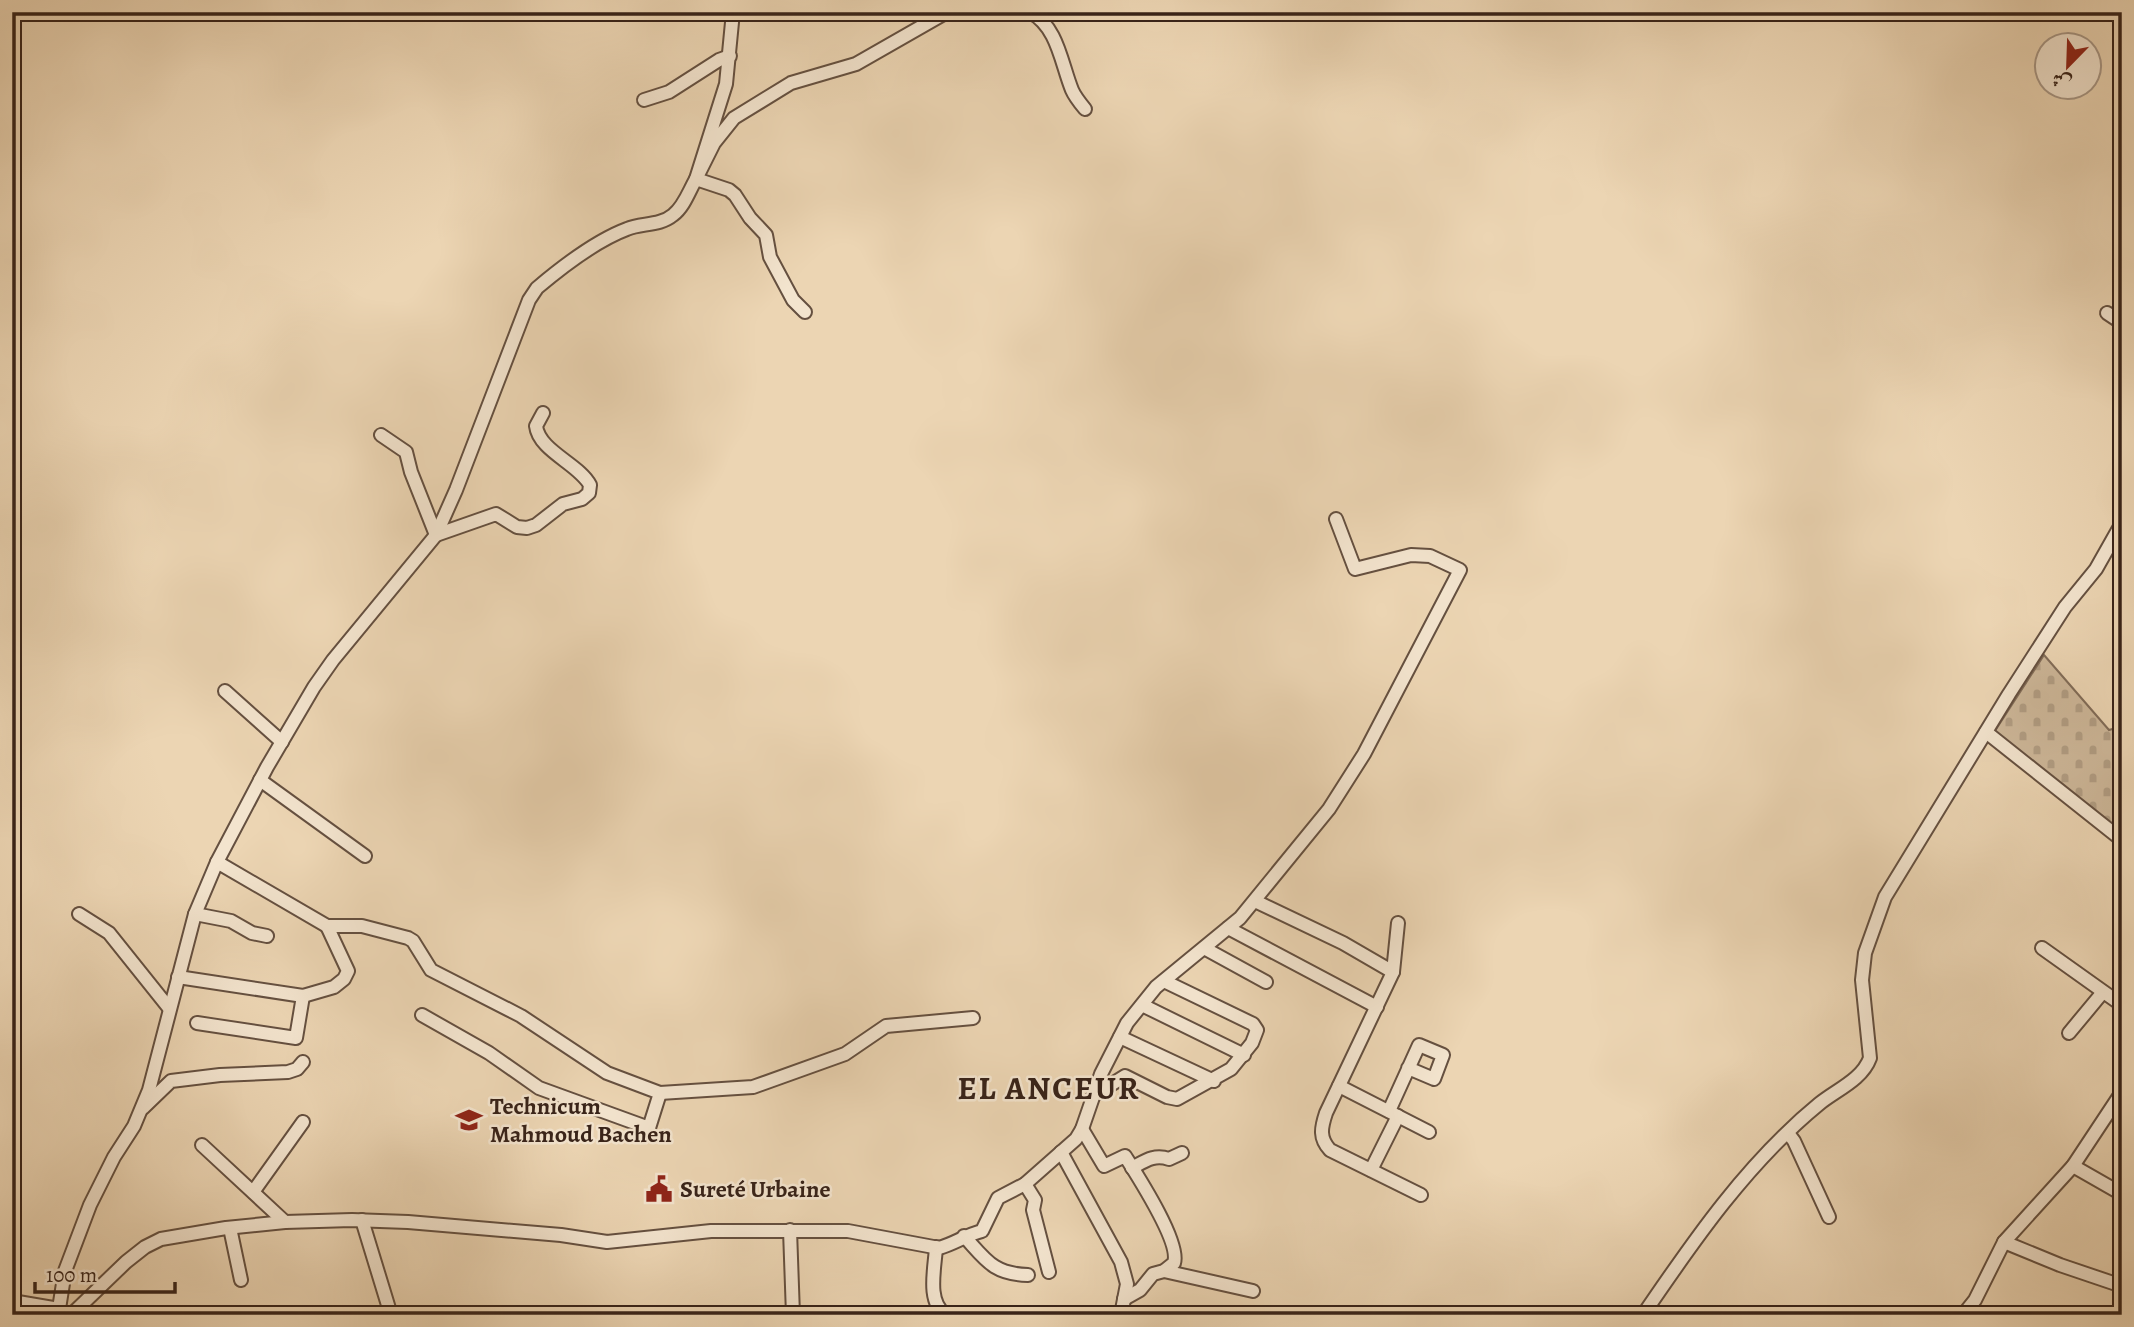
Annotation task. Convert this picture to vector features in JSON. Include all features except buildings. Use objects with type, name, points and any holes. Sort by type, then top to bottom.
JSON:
[{"type":"street","points":[[696,179],[726,84],[733,12]]},
{"type":"street","points":[[63,1313],[65,1271],[90,1205],[109,1166],[134,1126],[140,1110],[159,1056],[169,1008],[195,915],[217,862],[260,780],[332,660],[436,535],[457,490],[529,300],[537,288],[605,239],[628,228],[663,221],[672,216],[680,209],[714,143],[734,118],[791,83],[856,65],[947,12]]},
{"type":"street","points":[[1030,12],[1041,18],[1049,28],[1074,94],[1085,109]]},
{"type":"street","points":[[644,100],[669,92],[719,60],[730,56]]},
{"type":"street","points":[[696,179],[736,195],[750,218],[766,235],[770,257],[793,300],[806,312]]},
{"type":"street","points":[[2107,313],[2122,323]]},
{"type":"street","points":[[436,535],[496,514],[517,527],[527,528],[536,525],[563,504],[582,499],[589,493],[590,485],[587,479],[567,464],[536,431],[543,413]]},
{"type":"street","points":[[381,435],[406,452],[436,535]]},
{"type":"street","points":[[63,1313],[145,1247],[161,1239],[285,1222],[408,1222],[607,1242],[711,1231],[848,1231],[936,1247],[951,1245],[964,1236],[982,1231],[998,1198],[1025,1184],[1076,1139],[1083,1129],[1093,1096],[1127,1023],[1164,981],[1228,928],[1255,901],[1347,784],[1460,570],[1430,556],[1411,555],[1355,569],[1336,519]]},
{"type":"street","points":[[1643,1315],[1728,1198],[1788,1133],[1819,1104],[1859,1075],[1867,1065],[1870,1058],[1862,980],[1865,953],[1885,897],[2065,607],[2096,569],[2122,523]]},
{"type":"street","points":[[225,691],[282,742]]},
{"type":"street","points":[[1986,733],[2122,840]]},
{"type":"street","points":[[260,780],[365,856]]},
{"type":"street","points":[[217,862],[327,926],[362,926],[408,938],[431,970],[521,1016],[607,1073],[660,1093],[753,1087],[845,1054],[886,1026],[973,1018]]},
{"type":"street","points":[[1255,901],[1343,943],[1392,972]]},
{"type":"street","points":[[79,914],[99,925],[114,938],[169,1008]]},
{"type":"street","points":[[195,915],[231,921],[252,933],[267,936]]},
{"type":"street","points":[[1398,923],[1392,972],[1339,1086],[1322,1125],[1321,1134],[1330,1150],[1421,1195]]},
{"type":"street","points":[[178,977],[303,996],[334,987],[344,979],[348,971],[327,926]]},
{"type":"street","points":[[1228,928],[1377,1007]]},
{"type":"street","points":[[1204,948],[1266,982]]},
{"type":"street","points":[[2042,948],[2122,1005]]},
{"type":"street","points":[[1093,1096],[1125,1076],[1172,1099],[1182,1097],[1231,1069],[1244,1055],[1256,1035],[1256,1027],[1164,981]]},
{"type":"street","points":[[2069,1033],[2103,992]]},
{"type":"street","points":[[197,1023],[296,1038],[303,996]]},
{"type":"street","points":[[1142,1005],[1244,1055]]},
{"type":"street","points":[[422,1015],[472,1043],[539,1088],[649,1128],[660,1093]]},
{"type":"street","points":[[1120,1037],[1214,1080]]},
{"type":"street","points":[[140,1110],[171,1081],[220,1075],[288,1072],[297,1069],[303,1062]]},
{"type":"street","points":[[1371,1170],[1408,1068]]},
{"type":"street","points":[[1339,1086],[1429,1132]]},
{"type":"street","points":[[1963,1315],[1975,1300],[2004,1242],[2073,1166],[2122,1092]]},
{"type":"street","points":[[253,1192],[303,1122]]},
{"type":"street","points":[[1083,1129],[1104,1166],[1125,1156],[1159,1214],[1175,1250],[1174,1263],[1164,1271],[1153,1274],[1140,1290],[1124,1299]]},
{"type":"street","points":[[1788,1133],[1829,1217]]},
{"type":"street","points":[[202,1145],[285,1222]]},
{"type":"street","points":[[1061,1152],[1121,1262],[1127,1284],[1121,1315]]},
{"type":"street","points":[[1132,1168],[1153,1157],[1169,1159],[1182,1153]]},
{"type":"street","points":[[2073,1166],[2122,1194]]},
{"type":"street","points":[[1025,1184],[1035,1200],[1033,1210],[1049,1272]]},
{"type":"street","points":[[362,1220],[391,1315]]},
{"type":"street","points":[[230,1228],[241,1280]]},
{"type":"street","points":[[790,1230],[793,1315]]},
{"type":"street","points":[[964,1236],[999,1270],[1010,1275],[1028,1275]]},
{"type":"street","points":[[2004,1242],[2122,1286]]},
{"type":"street","points":[[936,1247],[934,1295],[939,1310],[946,1315]]},
{"type":"street","points":[[1164,1271],[1253,1291]]},
{"type":"street","points":[[12,1301],[63,1313]]},
{"type":"green space","points":[[2044,655],[2109,730],[2122,726],[2122,835],[1993,734]]},
{"type":"place","name":"Technicum Mahmoud Bachen","points":[[469,1120]]},
{"type":"place","name":"Sureté Urbaine","points":[[659,1189]]},
{"type":"district","name":"EL ANCEUR","points":[[1049,1088]]}]
